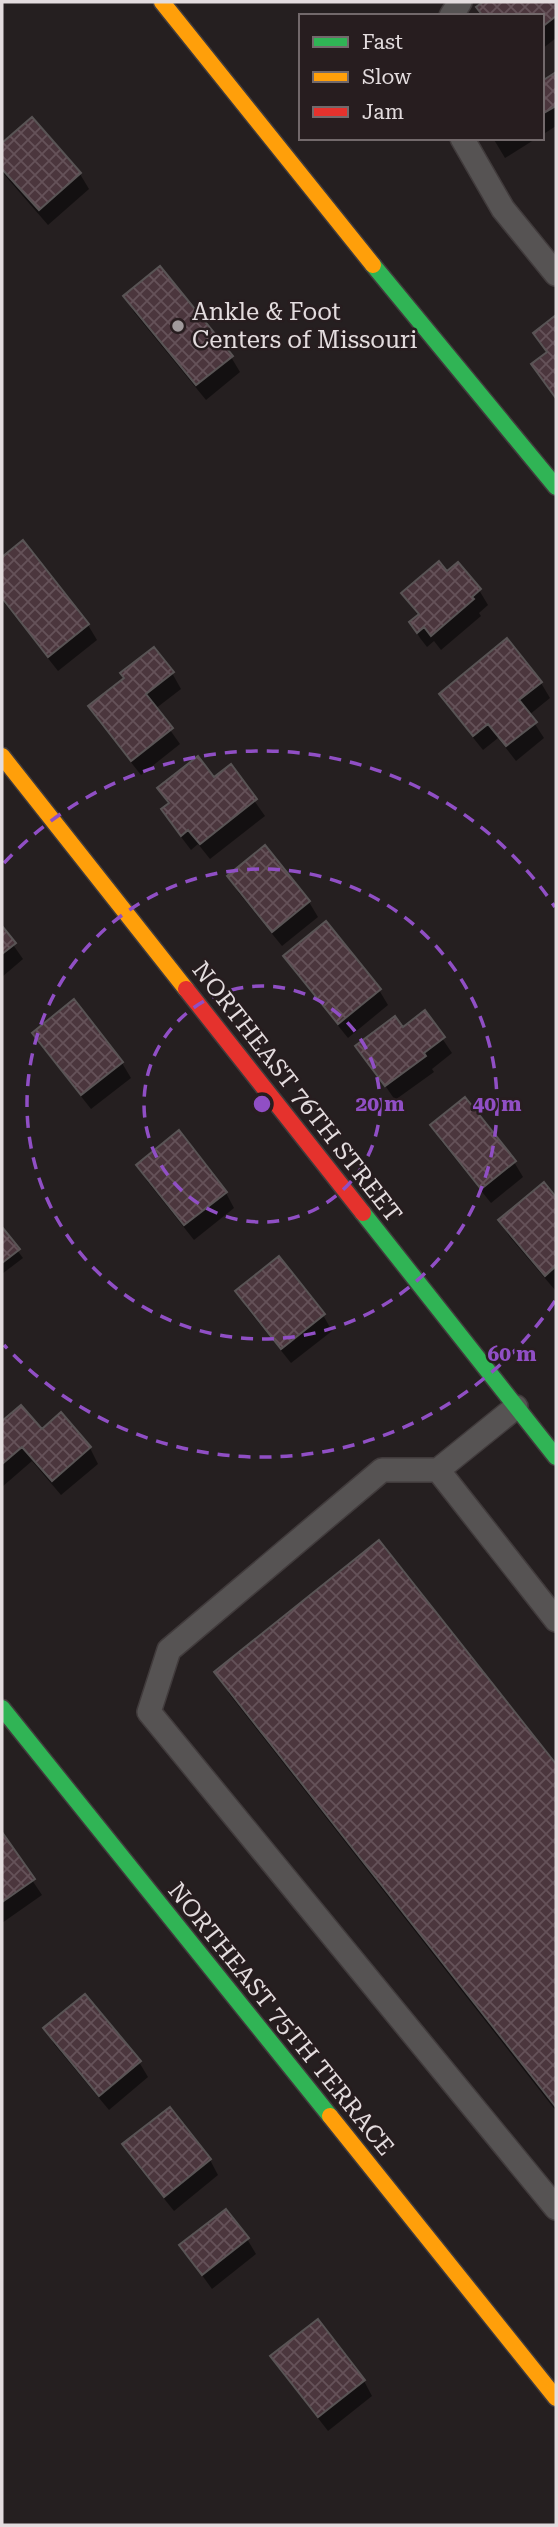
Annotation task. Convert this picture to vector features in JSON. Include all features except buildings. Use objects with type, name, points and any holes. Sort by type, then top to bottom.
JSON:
[{"type":"street","points":[[162,2],[373,266],[556,487]]},
{"type":"street","name":"NORTHEAST 76TH STREET","points":[[2,756],[556,1457]]},
{"type":"street","name":"NORTHEAST 75TH TERRACE","points":[[2,1708],[556,2398]]},
{"type":"lane","points":[[463,140],[503,209],[556,274]]},
{"type":"lane","points":[[516,1406],[438,1470],[382,1470],[371,1479],[169,1650],[149,1712],[556,2208]]},
{"type":"lane","points":[[438,1470],[556,1620]]},
{"type":"traffic: fast","points":[[373,265],[556,487]]},
{"type":"traffic: fast","points":[[363,1213],[556,1457]]},
{"type":"traffic: fast","points":[[2,1708],[330,2116]]},
{"type":"traffic: slow","points":[[162,2],[373,265]]},
{"type":"traffic: slow","points":[[2,756],[186,989]]},
{"type":"traffic: slow","points":[[330,2116],[556,2398]]},
{"type":"traffic: jam","points":[[186,989],[363,1213]]},
{"type":"place","name":"Ankle & Foot Centers of Missouri","points":[[178,326]]}]
